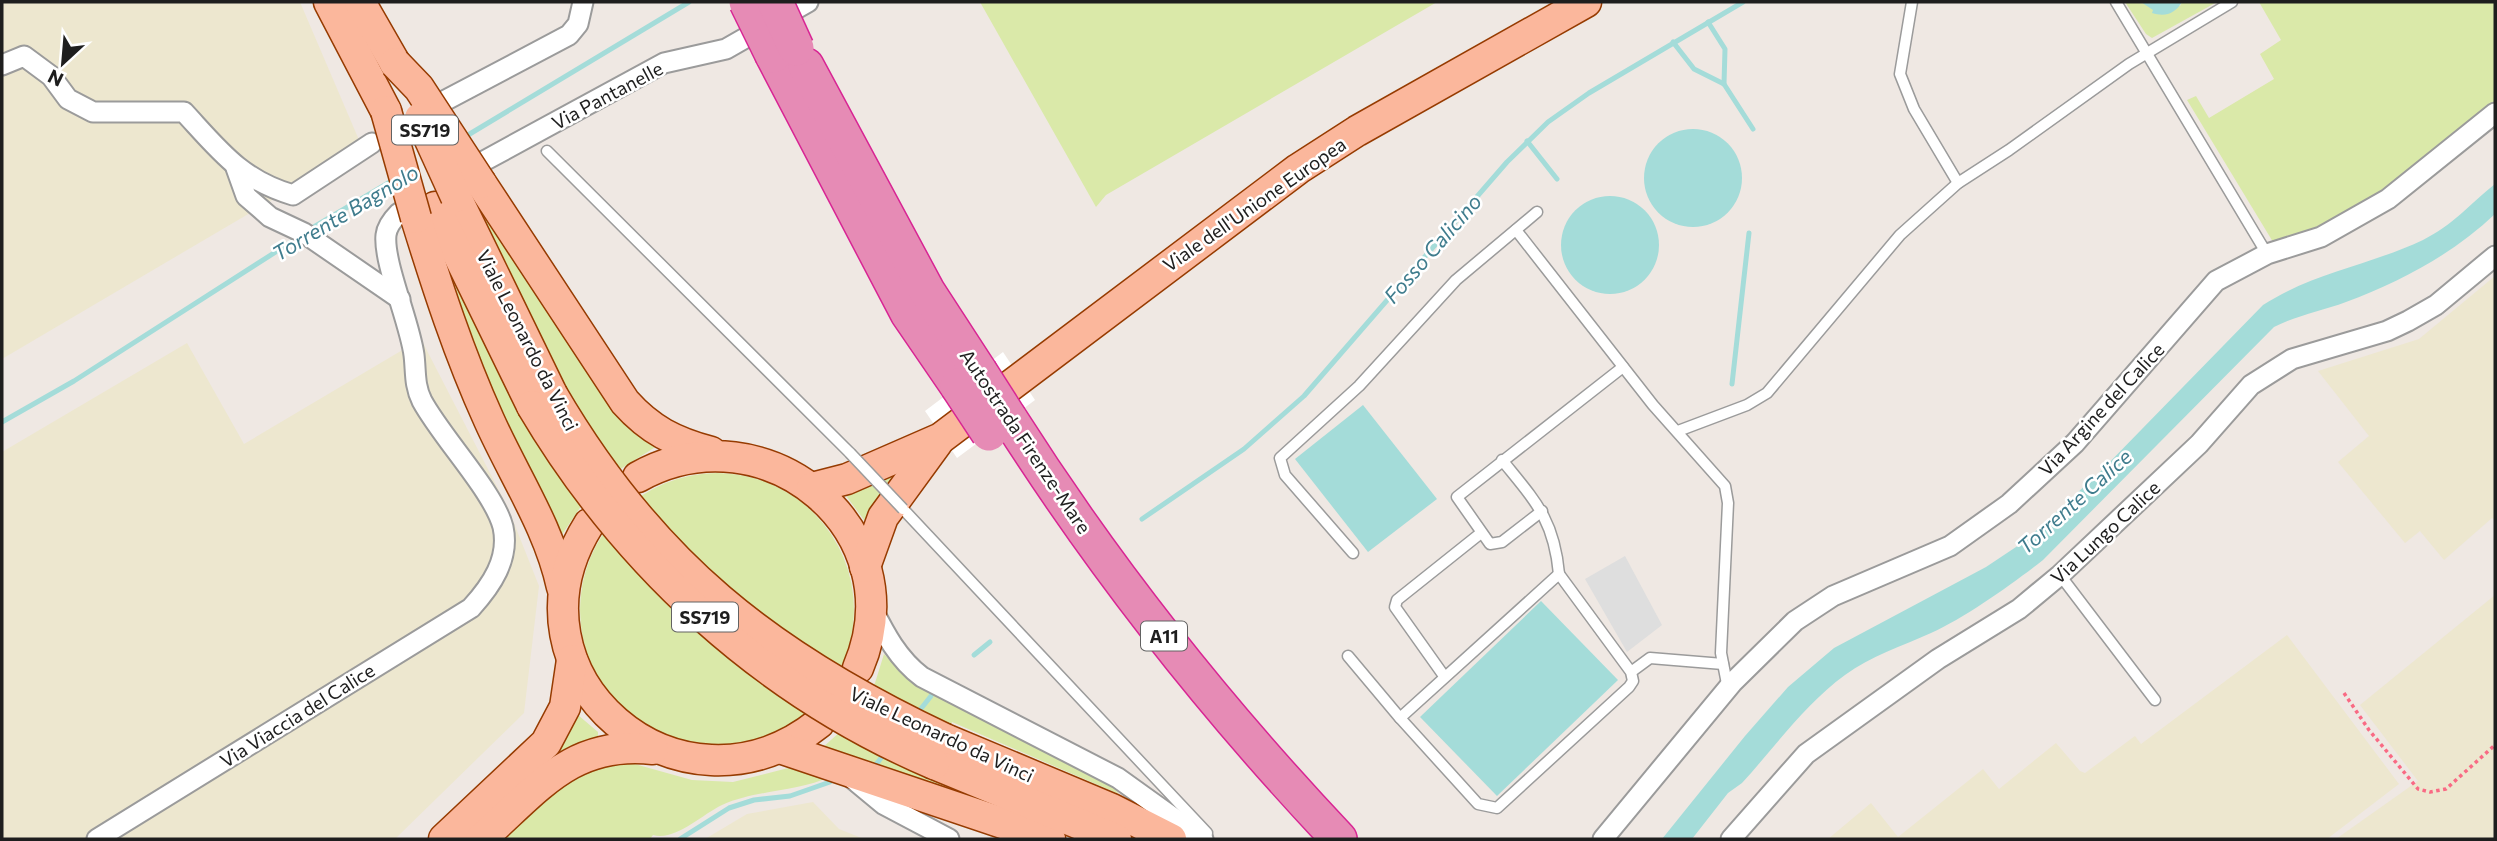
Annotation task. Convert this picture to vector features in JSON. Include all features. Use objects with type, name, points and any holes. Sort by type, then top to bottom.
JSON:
[{"type":"highway","name":"Autostrada Firenze-Mare","points":[[747,2],[785,51],[908,313],[968,378],[999,426],[1049,522],[1157,666],[1307,839]]},
{"type":"highway","name":"Autostrada Firenze-Mare","points":[[775,2],[785,51]]},
{"type":"highway","name":"Autostrada Firenze-Mare","points":[[999,426],[1056,492],[1204,689],[1339,839]]},
{"type":"main road","name":"SS719","points":[[329,2],[386,111],[445,197]]},
{"type":"main road","points":[[360,2],[395,63],[419,88],[445,197],[443,307],[489,420],[555,553],[572,660],[596,703],[615,723],[657,749]]},
{"type":"main road","name":"Viale dell'Unione Europea","points":[[812,488],[847,479],[941,438],[1298,169],[1357,131],[1586,2]]},
{"type":"main road","points":[[445,197],[642,421],[677,442],[720,455]]},
{"type":"main road","name":"Viale Leonardo da Vinci","points":[[445,197],[571,467],[610,518],[722,634],[805,698],[860,730],[939,752],[1186,836]]},
{"type":"main road","name":"Viale dell'Unione Europea","points":[[864,567],[883,517],[941,438]]},
{"type":"main road","name":"Viale dell'Unione Europea","points":[[638,477],[678,460],[720,455],[768,464],[812,488],[844,523],[864,567],[870,606],[869,631],[858,667]]},
{"type":"main road","points":[[564,597],[573,555],[589,524]]},
{"type":"main road","points":[[443,839],[546,743],[565,707],[572,660]]},
{"type":"main road","points":[[481,839],[555,774],[586,755],[614,747],[657,749],[697,760],[719,762],[750,758],[780,748],[819,723]]},
{"type":"main road","points":[[780,748],[1050,839]]},
{"type":"main road","name":"Viale Leonardo da Vinci","points":[[939,752],[1116,839]]},
{"type":"street","points":[[446,100],[569,35],[578,24],[583,2]]},
{"type":"street","name":"Via Pantanelle","points":[[445,197],[664,64],[726,49],[808,2]]},
{"type":"street","points":[[2,65],[24,56],[51,76],[68,99],[93,112],[184,112],[236,167],[263,187],[293,195],[372,143]]},
{"type":"street","name":"Via Argine del Calice","points":[[1603,839],[1728,689],[1796,621],[1833,596],[1950,545],[2010,504],[2075,443],[2216,281],[2267,254],[2321,237],[2388,199],[2495,113]]},
{"type":"street","points":[[236,167],[246,196],[270,218],[304,233],[400,299]]},
{"type":"street","points":[[400,299],[386,236],[445,197]]},
{"type":"street","name":"Via Lungo Calice","points":[[1731,839],[1806,754],[1938,660],[2019,609],[2060,575],[2199,444],[2251,385],[2273,369],[2306,354],[2387,331],[2409,321],[2436,305],[2495,256]]},
{"type":"street","name":"Via Viaccia del Calice","points":[[97,839],[471,608],[492,583],[502,563],[503,526],[494,506],[422,401],[416,387],[414,357],[400,299]]},
{"type":"street","name":"Viale Leonardo da Vinci","points":[[870,606],[887,639],[903,660],[922,677],[1118,778],[1186,836]]},
{"type":"street","points":[[840,767],[883,804],[949,839]]},
{"type":"lane","points":[[1912,2],[1900,74],[1914,109],[1958,183]]},
{"type":"lane","points":[[2116,2],[2267,254]]},
{"type":"lane","points":[[1678,431],[1747,405],[1766,393],[1900,235],[1958,183],[2147,53],[2232,2]]},
{"type":"lane","points":[[547,151],[850,453],[1212,839]]},
{"type":"lane","points":[[1353,553],[1285,475],[1280,458],[1359,386],[1457,279],[1537,212]]},
{"type":"lane","points":[[1516,230],[1623,367],[1717,475],[1728,496],[1723,664],[1728,689]]},
{"type":"lane","points":[[1542,510],[1495,545],[1490,544],[1481,533],[1457,497],[1623,367]]},
{"type":"lane","points":[[1348,656],[1478,804],[1497,808],[1629,687],[1633,681],[1632,672],[1559,574],[1557,544],[1542,510],[1502,460]]},
{"type":"lane","points":[[1444,676],[1397,613],[1396,600],[1481,533]]},
{"type":"lane","points":[[1400,718],[1559,574]]},
{"type":"lane","points":[[2060,575],[2155,700]]},
{"type":"lane","points":[[1632,672],[1650,658],[1723,664]]},
{"type":"path","points":[[2344,693],[2369,730],[2418,789],[2430,792],[2446,789],[2495,745]]},
{"type":"shaded area","points":[[2,2],[300,2],[362,147],[2,359]]},
{"type":"shaded area","points":[[2495,276],[2495,520],[2492,518],[2444,560],[2420,531],[2405,543],[2338,462],[2369,436],[2318,371],[2419,339]]},
{"type":"shaded area","points":[[421,339],[508,508],[539,586],[524,713],[395,839],[2,839],[2,452],[187,343],[244,444]]},
{"type":"shaded area","points":[[1625,556],[1662,625],[1627,652],[1585,579]]},
{"type":"shaded area","points":[[2495,595],[2495,839],[2336,839],[2418,781],[2360,705]]},
{"type":"shaded area","points":[[2287,635],[2399,784],[2327,839],[1828,839],[1871,803],[1898,837],[1983,769],[1999,789],[2056,743],[2080,771],[2085,773],[2135,736],[2141,744]]},
{"type":"shaded area","points":[[813,802],[839,829],[864,839],[705,839],[747,814]]},
{"type":"green space","points":[[980,2],[1437,2],[1106,195],[1096,207]]},
{"type":"green space","points":[[2125,2],[2180,6],[2182,2],[2217,2],[2152,38],[2146,34]]},
{"type":"green space","points":[[2259,2],[2495,2],[2495,109],[2437,155],[2330,226],[2273,242],[2187,100],[2196,96],[2209,118],[2274,79],[2260,54],[2281,40]]},
{"type":"green space","points":[[482,208],[657,446],[611,475],[586,499],[561,536],[503,427],[433,237],[522,413],[565,385],[481,214],[479,209]]},
{"type":"green space","points":[[717,473],[744,476],[769,483],[793,496],[814,513],[831,534],[844,558],[851,583],[854,610],[851,637],[844,662],[831,686],[814,707],[793,724],[769,737],[744,744],[717,747],[690,744],[665,737],[641,724],[620,707],[603,686],[590,662],[583,637],[580,610],[583,583],[590,558],[603,534],[620,513],[641,496],[665,483],[690,476]]},
{"type":"green space","points":[[895,474],[866,520],[864,520],[844,493]]},
{"type":"green space","points":[[884,654],[906,677],[924,688],[1109,783],[1119,794],[952,722],[930,773],[1078,839],[821,749],[852,721],[875,683]]},
{"type":"green space","points":[[578,715],[598,732],[598,737],[557,754]]},
{"type":"green space","points":[[631,763],[692,780],[733,782],[796,766],[831,776],[804,785],[735,800],[714,809],[679,831],[662,836],[653,835],[650,839],[500,839],[554,791],[597,765]]},
{"type":"water","points":[[2141,2],[2182,2],[2173,12],[2161,15],[2152,13],[2153,10]]},
{"type":"water","points":[[1693,129],[1712,133],[1728,143],[1738,159],[1742,178],[1738,197],[1728,213],[1712,223],[1693,227],[1674,223],[1658,213],[1648,197],[1644,178],[1648,159],[1658,143],[1674,133]]},
{"type":"water","name":"Torrente Calice","points":[[2495,184],[2495,214],[2462,242],[2425,266],[2386,285],[2274,327],[2043,560],[1959,618],[1876,657],[1845,675],[1817,699],[1742,783],[1728,793],[1692,839],[1662,839],[1788,687],[1834,648],[1986,567],[2025,541],[2101,471],[2263,305],[2301,285],[2423,240],[2452,221]]},
{"type":"water","points":[[1610,196],[1629,200],[1645,210],[1655,226],[1659,245],[1655,264],[1645,280],[1629,290],[1610,294],[1591,290],[1575,280],[1565,264],[1561,245],[1565,226],[1575,210],[1591,200]]},
{"type":"water","points":[[1363,405],[1437,499],[1368,552],[1295,459]]},
{"type":"water","points":[[1541,601],[1618,680],[1497,796],[1420,717]]},
{"type":"pier","points":[[1003,352],[1035,400],[957,458],[925,411]]},
{"type":"waterway","name":"Torrente Bagnolo","points":[[463,138],[689,2]]},
{"type":"waterway","name":"Fosso Calicino","points":[[1142,519],[1244,449],[1304,396],[1507,162],[1548,122],[1589,93],[1743,2]]},
{"type":"waterway","points":[[1708,22],[1725,49],[1724,84]]},
{"type":"waterway","points":[[1673,42],[1694,69],[1724,84],[1753,129]]},
{"type":"waterway","points":[[1527,141],[1557,179]]},
{"type":"waterway","name":"Torrente Bagnolo","points":[[307,231],[395,179]]},
{"type":"waterway","points":[[1732,384],[1749,233]]},
{"type":"waterway","name":"Torrente Bagnolo","points":[[2,422],[74,381],[299,237]]},
{"type":"waterway","name":"Fosso Calicino","points":[[974,655],[990,642]]},
{"type":"waterway","name":"Fosso Calicino","points":[[916,715],[931,696]]},
{"type":"waterway","name":"Fosso Calicino","points":[[874,767],[885,753]]},
{"type":"waterway","name":"Fosso Calicino","points":[[680,839],[729,808],[754,800],[790,796],[830,782]]}]
